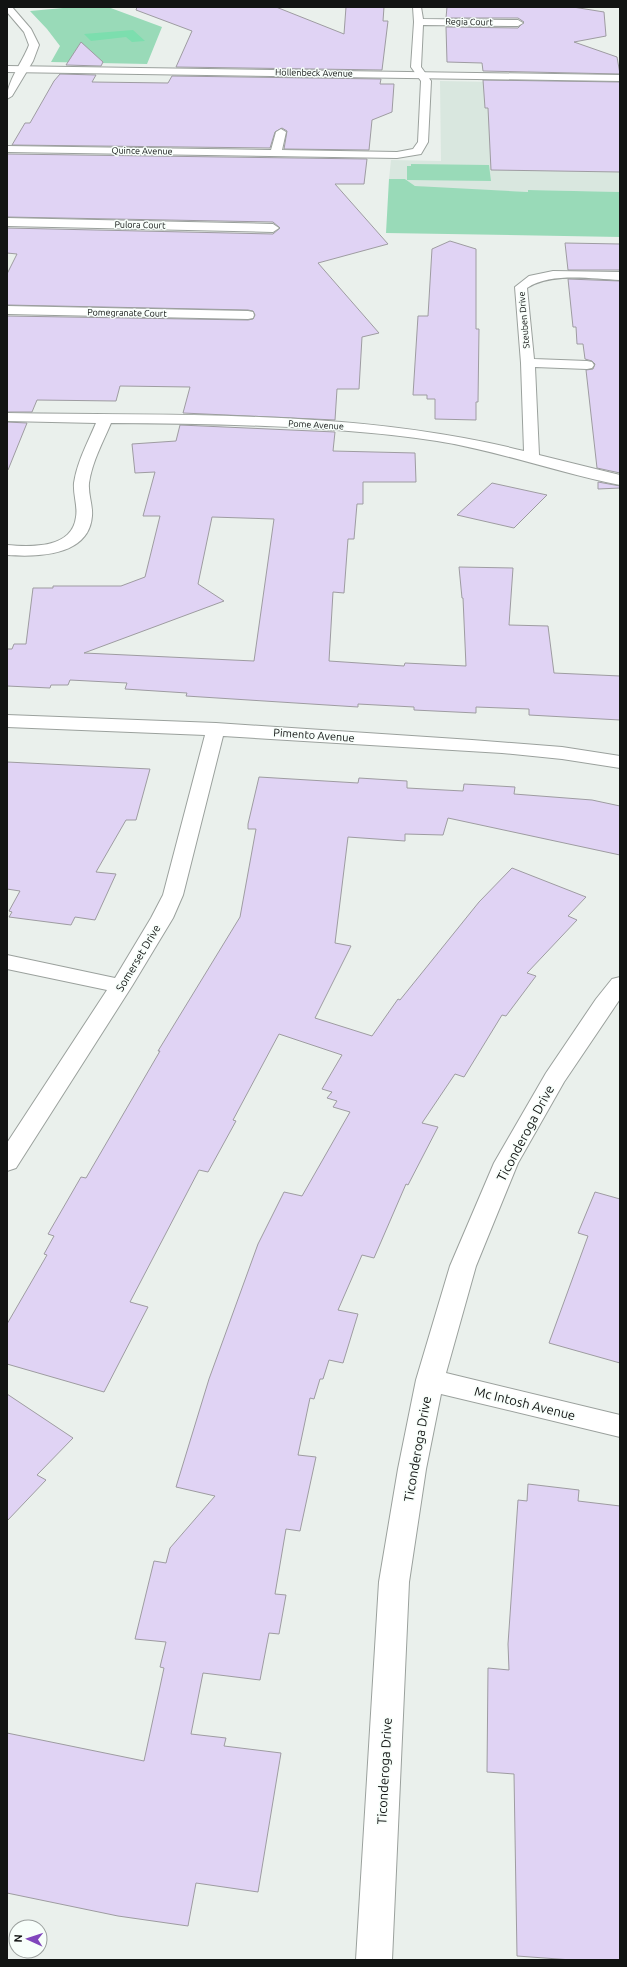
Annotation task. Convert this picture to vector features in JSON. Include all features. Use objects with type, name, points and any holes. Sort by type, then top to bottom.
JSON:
[{"type":"street","points":[[7,7],[28,31],[34,45],[23,69],[7,96]]},
{"type":"street","points":[[417,7],[419,22],[416,67],[421,75]]},
{"type":"street","name":"Regia Court","points":[[419,22],[518,23]]},
{"type":"street","name":"Hollenbeck Avenue","points":[[7,69],[620,78]]},
{"type":"street","name":"Quince Avenue","points":[[7,149],[397,155],[417,152],[423,142],[426,94],[426,81],[421,75]]},
{"type":"street","points":[[276,153],[281,132]]},
{"type":"street","name":"Pulora Court","points":[[7,222],[273,228]]},
{"type":"street","name":"Steuben Drive","points":[[532,458],[528,363],[521,287],[533,279],[553,275],[620,276]]},
{"type":"street","name":"Pomegranate Court","points":[[7,310],[248,315]]},
{"type":"street","name":"Steuben Drive","points":[[528,363],[587,366]]},
{"type":"street","name":"Pome Avenue","points":[[7,417],[314,424],[367,428],[425,435],[489,447],[573,470],[620,480]]},
{"type":"street","points":[[7,550],[30,551],[51,548],[70,542],[81,530],[85,517],[81,492],[85,472],[105,419]]},
{"type":"street","name":"Pimento Avenue","points":[[7,721],[216,729],[480,746],[595,757],[620,762]]},
{"type":"street","name":"Somerset Drive","points":[[7,1162],[121,986],[162,918],[173,895],[216,729]]},
{"type":"street","points":[[7,962],[121,986]]},
{"type":"street","name":"Ticonderoga Drive","points":[[374,1960],[394,1582],[412,1469],[430,1380],[463,1266],[506,1163],[554,1079],[615,999]]},
{"type":"street","name":"Mc Intosh Avenue","points":[[430,1380],[620,1426]]},
{"type":"shaded area","points":[[74,7],[108,7],[162,27],[147,64],[51,62],[60,46],[30,11]]},
{"type":"shaded area","points":[[133,30],[145,41],[132,42],[126,37],[91,41],[84,34]]},
{"type":"shaded area","points":[[440,81],[620,84],[620,192],[528,190],[528,192],[432,188],[415,186],[405,179],[389,179],[391,160],[441,161]]},
{"type":"shaded area","points":[[411,164],[489,165],[491,181],[407,180],[407,166],[411,166]]},
{"type":"shaded area","points":[[389,179],[405,179],[415,186],[528,192],[528,190],[620,192],[620,237],[386,233]]},
{"type":"building","points":[[137,7],[276,7],[344,34],[346,7],[384,7],[383,21],[388,21],[382,70],[176,67],[192,31],[136,10]]},
{"type":"building","points":[[447,7],[573,7],[604,12],[606,36],[574,42],[617,57],[620,74],[483,71],[482,63],[447,62],[446,27],[518,28],[524,22],[518,18],[446,18]]},
{"type":"building","points":[[81,42],[103,62],[101,66],[66,65]]},
{"type":"building","points":[[60,74],[96,75],[92,82],[168,83],[172,76],[381,79],[380,84],[394,84],[392,112],[372,120],[369,150],[284,149],[287,131],[282,128],[275,132],[270,148],[12,145],[25,123],[30,123],[54,81]]},
{"type":"building","points":[[483,80],[620,82],[620,172],[491,170],[488,108],[485,108]]},
{"type":"building","points":[[7,154],[367,159],[364,184],[335,184],[388,244],[318,263],[379,333],[362,337],[359,389],[337,389],[335,420],[183,413],[190,387],[120,386],[116,401],[37,400],[32,412],[7,412],[7,316],[248,320],[253,319],[255,315],[253,311],[248,310],[7,305],[7,274],[17,254],[7,253],[7,228],[273,234],[280,228],[273,222],[7,217]]},
{"type":"building","points":[[450,241],[476,249],[476,329],[479,329],[478,402],[476,402],[476,420],[435,419],[435,399],[427,399],[427,395],[413,395],[418,316],[428,316],[432,249]]},
{"type":"building","points":[[565,243],[620,244],[620,270],[568,270]]},
{"type":"building","points":[[568,279],[620,281],[620,473],[597,468],[586,370],[593,369],[595,364],[592,361],[585,359],[583,344],[577,344],[576,327],[573,327]]},
{"type":"building","points":[[7,422],[27,423],[8,470],[7,469]]},
{"type":"building","points":[[180,425],[335,432],[333,451],[415,453],[416,482],[363,482],[363,504],[357,504],[354,539],[348,539],[344,593],[333,592],[329,661],[404,666],[405,663],[466,666],[463,598],[459,567],[513,568],[509,625],[548,626],[554,673],[620,676],[620,720],[529,715],[529,709],[476,707],[476,713],[414,710],[414,707],[358,704],[358,707],[186,696],[187,693],[125,689],[127,683],[70,680],[68,685],[51,685],[50,688],[7,686],[7,649],[12,649],[14,644],[26,644],[33,588],[53,588],[53,586],[121,586],[145,577],[160,516],[143,516],[155,472],[135,473],[132,444],[176,441]],"holes":[[[212,517],[274,519],[254,661],[84,653],[224,601],[198,584]]]},
{"type":"building","points":[[598,482],[620,486],[620,488],[598,489]]},
{"type":"building","points":[[492,483],[547,495],[514,528],[457,515]]},
{"type":"building","points":[[7,762],[150,769],[136,820],[126,820],[96,872],[116,874],[95,920],[75,917],[71,925],[9,917],[12,912],[9,911],[20,891],[7,889]]},
{"type":"building","points":[[259,777],[358,783],[359,778],[407,781],[407,788],[463,791],[464,784],[515,787],[514,794],[592,800],[620,806],[620,855],[448,818],[443,835],[405,834],[405,841],[348,837],[335,943],[351,946],[315,1018],[372,1036],[398,999],[400,1000],[479,902],[512,868],[586,897],[568,916],[577,920],[527,973],[536,976],[506,1016],[502,1015],[464,1077],[455,1074],[422,1123],[438,1127],[408,1185],[406,1184],[374,1258],[362,1255],[338,1310],[358,1314],[343,1363],[329,1360],[323,1379],[320,1379],[314,1399],[310,1398],[298,1455],[316,1457],[300,1531],[286,1529],[275,1594],[286,1595],[279,1634],[269,1633],[260,1680],[203,1673],[191,1734],[226,1738],[224,1746],[281,1753],[258,1892],[196,1883],[188,1926],[118,1916],[7,1893],[7,1733],[144,1761],[164,1668],[160,1667],[166,1642],[135,1639],[154,1561],[166,1563],[170,1548],[215,1496],[176,1487],[209,1379],[258,1244],[284,1192],[302,1196],[350,1112],[333,1107],[337,1101],[327,1098],[332,1092],[322,1089],[342,1055],[279,1034],[233,1120],[236,1121],[208,1172],[199,1170],[130,1302],[148,1307],[104,1392],[7,1364],[7,1324],[47,1255],[44,1254],[54,1236],[48,1234],[81,1177],[86,1178],[160,1051],[158,1051],[240,917],[256,829],[248,829],[248,824]]},
{"type":"building","points":[[595,1192],[620,1199],[620,1363],[549,1343],[588,1236],[578,1233]]},
{"type":"building","points":[[7,1394],[73,1438],[37,1475],[46,1480],[7,1521]]},
{"type":"building","points":[[528,1484],[579,1490],[578,1501],[620,1506],[620,1960],[572,1960],[517,1956],[514,1774],[487,1772],[488,1668],[509,1670],[508,1644],[518,1500],[527,1501]]}]
